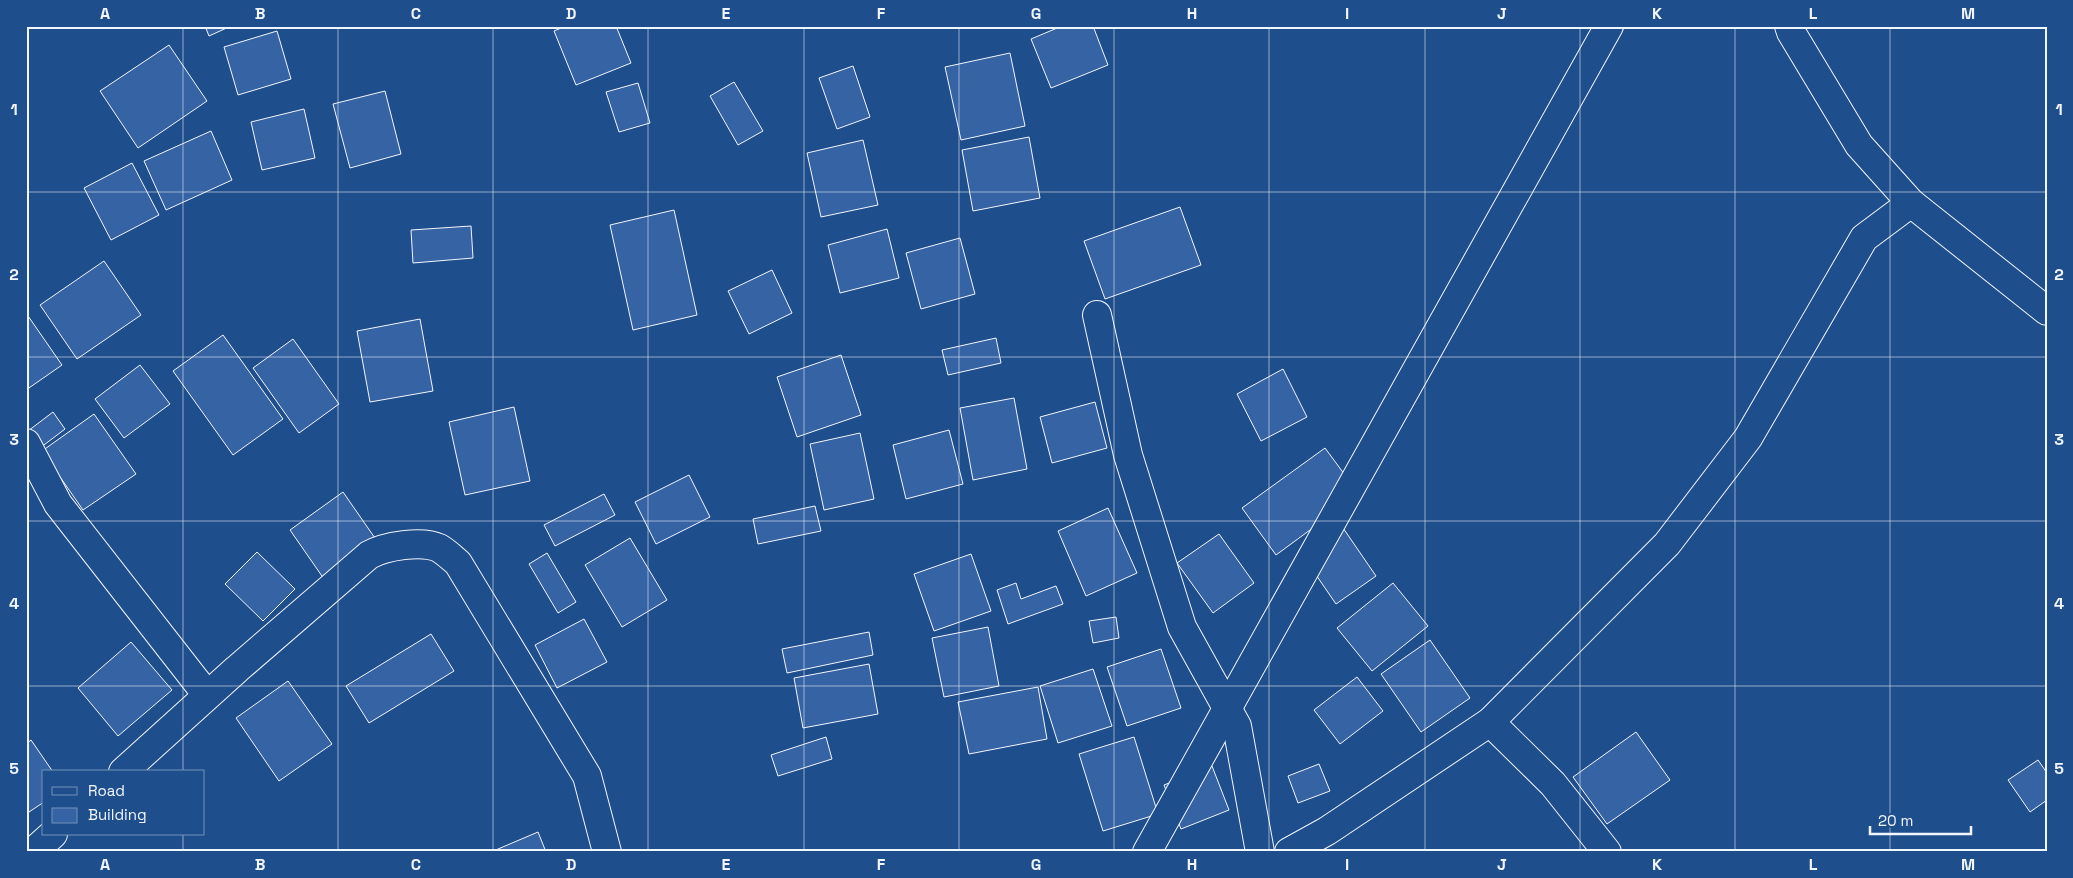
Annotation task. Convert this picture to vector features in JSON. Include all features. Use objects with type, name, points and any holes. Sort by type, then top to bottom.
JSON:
[{"type":"main road","points":[[1147,852],[1609,26]]},
{"type":"main road","points":[[1789,26],[1859,145],[1911,203],[2047,311]]},
{"type":"main road","points":[[1289,852],[1327,831],[1490,722],[1667,544],[1748,438],[1864,238],[1911,203]]},
{"type":"main road","points":[[1097,315],[1128,455],[1182,627],[1237,726],[1260,852]]},
{"type":"main road","points":[[26,443],[58,504],[207,695]]},
{"type":"main road","points":[[125,770],[207,695],[369,555],[392,547],[418,545],[438,548],[458,562],[587,776],[607,852]]},
{"type":"main road","points":[[1490,722],[1553,784],[1606,852]]},
{"type":"main road","points":[[32,852],[51,836]]},
{"type":"building","points":[[205,26],[231,26],[209,36]]},
{"type":"building","points":[[566,26],[616,26],[631,63],[576,85],[554,31]]},
{"type":"building","points":[[1062,26],[1093,26],[1108,65],[1051,88],[1031,39]]},
{"type":"building","points":[[277,31],[291,79],[238,95],[224,47]]},
{"type":"building","points":[[169,45],[207,101],[138,148],[100,91]]},
{"type":"building","points":[[1010,53],[1025,126],[961,140],[945,67]]},
{"type":"building","points":[[853,66],[870,117],[837,129],[819,78]]},
{"type":"building","points":[[734,82],[763,131],[738,145],[710,96]]},
{"type":"building","points":[[638,83],[650,123],[619,132],[606,92]]},
{"type":"building","points":[[385,91],[401,154],[350,168],[333,104]]},
{"type":"building","points":[[304,109],[315,158],[262,170],[251,122]]},
{"type":"building","points":[[211,131],[232,180],[166,210],[144,161]]},
{"type":"building","points":[[1029,137],[1040,198],[973,211],[962,150]]},
{"type":"building","points":[[863,140],[878,205],[821,217],[807,153]]},
{"type":"building","points":[[132,163],[159,215],[111,240],[84,188]]},
{"type":"building","points":[[1180,207],[1201,265],[1105,299],[1084,241]]},
{"type":"building","points":[[674,210],[697,315],[633,330],[610,225]]},
{"type":"building","points":[[471,226],[473,258],[413,263],[411,230]]},
{"type":"building","points":[[887,229],[899,278],[840,293],[828,245]]},
{"type":"building","points":[[960,238],[975,294],[921,309],[906,253]]},
{"type":"building","points":[[104,261],[141,315],[77,359],[40,305]]},
{"type":"building","points":[[772,270],[792,313],[749,334],[728,291]]},
{"type":"building","points":[[26,313],[62,365],[26,390]]},
{"type":"building","points":[[420,319],[433,391],[370,402],[357,331]]},
{"type":"building","points":[[223,335],[283,419],[233,455],[173,371]]},
{"type":"building","points":[[996,338],[1001,363],[948,375],[942,350]]},
{"type":"building","points":[[293,339],[339,404],[299,433],[253,368]]},
{"type":"building","points":[[841,355],[861,415],[797,437],[777,377]]},
{"type":"building","points":[[140,365],[170,404],[124,438],[95,399]]},
{"type":"building","points":[[1283,369],[1307,417],[1261,441],[1237,394]]},
{"type":"building","points":[[1014,398],[1027,469],[973,480],[960,408]]},
{"type":"building","points":[[1095,402],[1107,448],[1052,463],[1040,417]]},
{"type":"building","points":[[514,407],[530,481],[465,495],[449,422]]},
{"type":"building","points":[[53,412],[65,429],[40,448],[28,431]]},
{"type":"building","points":[[94,414],[136,474],[83,510],[42,451]]},
{"type":"building","points":[[949,430],[963,484],[906,499],[893,445]]},
{"type":"building","points":[[860,433],[874,499],[824,510],[810,444]]},
{"type":"building","points":[[1325,448],[1359,494],[1276,555],[1242,508]]},
{"type":"building","points":[[689,475],[710,517],[656,544],[635,502]]},
{"type":"building","points":[[343,492],[377,541],[324,579],[290,530]]},
{"type":"building","points":[[604,494],[615,515],[555,546],[544,525]]},
{"type":"building","points":[[815,506],[821,531],[758,544],[753,519]]},
{"type":"building","points":[[1108,508],[1137,573],[1086,596],[1058,531]]},
{"type":"building","points":[[1341,525],[1376,576],[1336,604],[1301,553]]},
{"type":"building","points":[[1219,534],[1254,583],[1213,613],[1177,563]]},
{"type":"building","points":[[630,538],[667,600],[622,627],[585,565]]},
{"type":"building","points":[[257,552],[295,589],[263,621],[225,584]]},
{"type":"building","points":[[547,553],[576,602],[558,613],[529,564]]},
{"type":"building","points":[[971,554],[991,611],[934,631],[914,574]]},
{"type":"building","points":[[1016,583],[1021,599],[1056,586],[1063,604],[1008,624],[997,590]]},
{"type":"building","points":[[1393,583],[1428,626],[1372,671],[1337,628]]},
{"type":"building","points":[[1116,617],[1119,638],[1093,643],[1089,621]]},
{"type":"building","points":[[584,619],[607,662],[557,688],[535,645]]},
{"type":"building","points":[[988,627],[999,686],[944,697],[932,638]]},
{"type":"building","points":[[869,632],[873,655],[787,673],[782,649]]},
{"type":"building","points":[[431,634],[454,671],[369,723],[346,686]]},
{"type":"building","points":[[1430,640],[1470,698],[1421,732],[1381,674]]},
{"type":"building","points":[[131,642],[172,690],[118,736],[78,688]]},
{"type":"building","points":[[1161,649],[1181,708],[1127,726],[1107,667]]},
{"type":"building","points":[[869,664],[878,714],[803,728],[794,678]]},
{"type":"building","points":[[1093,669],[1112,726],[1058,743],[1040,686]]},
{"type":"building","points":[[1357,677],[1383,711],[1340,744],[1314,710]]},
{"type":"building","points":[[288,681],[332,744],[279,781],[236,718]]},
{"type":"building","points":[[1038,687],[1047,739],[969,754],[958,702]]},
{"type":"building","points":[[1636,732],[1670,780],[1607,824],[1573,777]]},
{"type":"building","points":[[826,737],[832,759],[778,776],[771,755]]},
{"type":"building","points":[[1134,737],[1158,814],[1103,831],[1079,754]]},
{"type":"building","points":[[31,740],[52,770],[42,770],[42,803],[26,814],[26,744]]},
{"type":"building","points":[[2038,760],[2047,773],[2047,800],[2030,812],[2008,780]]},
{"type":"building","points":[[1319,764],[1330,791],[1298,803],[1288,776]]},
{"type":"building","points":[[1212,766],[1229,810],[1181,829],[1164,785]]},
{"type":"building","points":[[538,832],[546,852],[491,852]]}]
